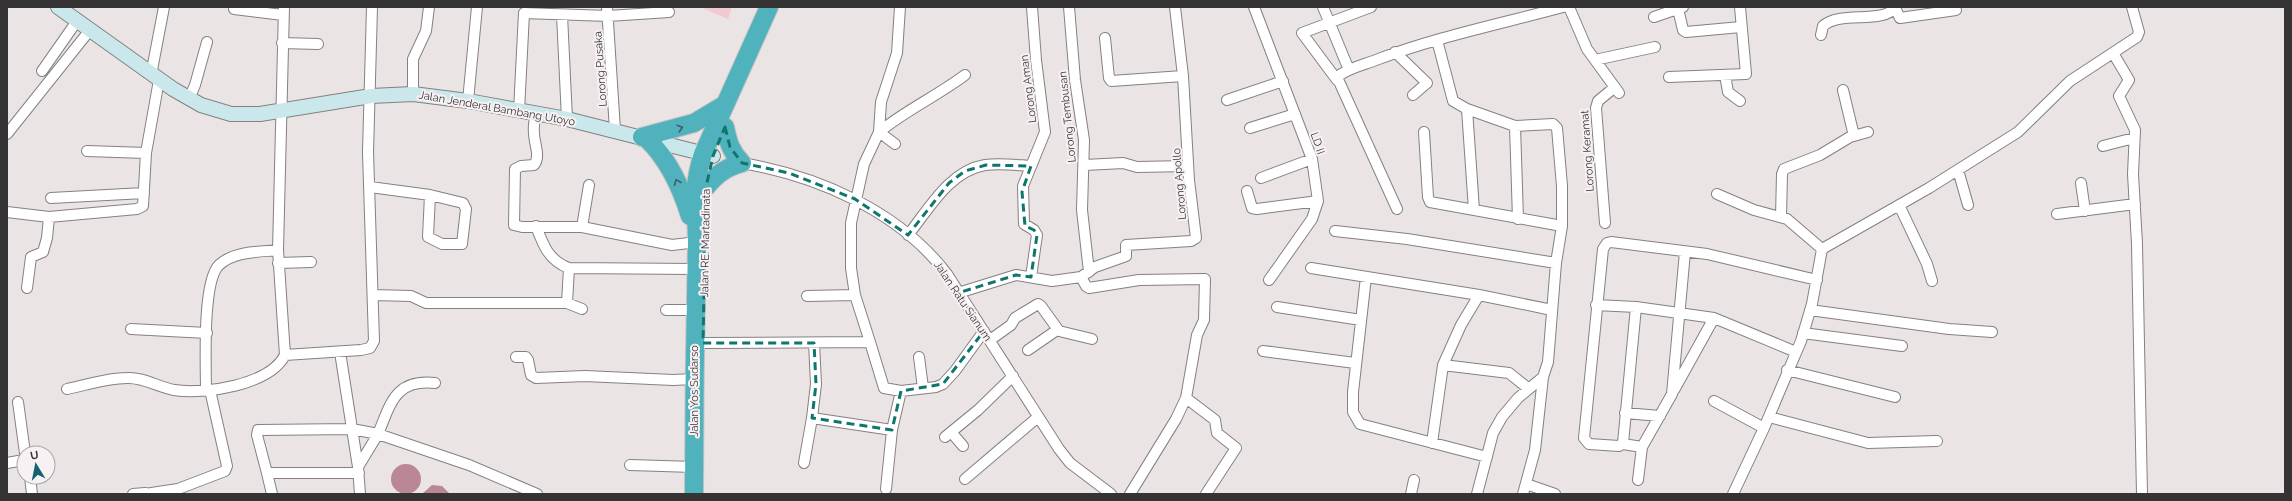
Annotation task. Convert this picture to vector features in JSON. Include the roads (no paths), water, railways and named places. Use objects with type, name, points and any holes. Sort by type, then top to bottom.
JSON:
[{"type":"highway","points":[[708,155],[724,105],[769,7]]},
{"type":"highway","name":"Jalan RE. Martadinata","points":[[704,494],[703,343],[708,155],[725,127],[779,7]]},
{"type":"highway","points":[[644,138],[694,123],[724,105]]},
{"type":"highway","points":[[706,187],[715,176],[727,168],[742,163],[733,154],[725,127]]},
{"type":"highway","points":[[644,138],[660,151],[671,168],[696,237]]},
{"type":"highway","name":"Jalan Yos Sudarso","points":[[694,494],[695,186],[708,155]]},
{"type":"street","points":[[7,212],[49,217],[137,208],[143,206],[146,152],[164,7]]},
{"type":"street","points":[[285,355],[361,350],[370,348],[375,337],[368,128],[371,96],[372,7]]},
{"type":"street","points":[[413,94],[413,59],[426,31],[429,7]]},
{"type":"street","points":[[468,101],[477,7]]},
{"type":"street","points":[[900,7],[897,52],[881,102],[879,132],[864,164],[855,199],[851,243],[855,295],[884,388],[901,391],[936,387],[948,380],[984,331]]},
{"type":"street","name":"Lorong Aman","points":[[1031,277],[1036,235],[1034,230],[1024,224],[1022,192],[1045,132],[1036,60],[1032,7]]},
{"type":"street","name":"Lorong Tembusan","points":[[1068,7],[1075,80],[1084,140],[1085,165],[1082,210],[1085,274]]},
{"type":"street","name":"Lorong Apollo","points":[[1085,274],[1103,263],[1126,256],[1126,245],[1195,239],[1188,166],[1183,76],[1175,7]]},
{"type":"street","name":"LD II","points":[[1254,7],[1312,159],[1318,201],[1312,219],[1269,280]]},
{"type":"street","points":[[1323,7],[1349,70]]},
{"type":"street","points":[[1371,7],[1302,33],[1337,80],[1397,209]]},
{"type":"street","points":[[1337,80],[1338,76],[1349,70],[1395,52],[1563,7]]},
{"type":"street","name":"Lorong Keramat","points":[[1569,7],[1583,42],[1617,90],[1598,101],[1596,108],[1605,223]]},
{"type":"street","points":[[1669,77],[1745,75],[1747,73],[1740,7]]},
{"type":"street","points":[[1821,35],[1823,26],[1826,23],[1855,12],[1889,14],[1895,7],[1900,18],[1956,10]]},
{"type":"street","points":[[1733,494],[1769,417],[1803,333],[1810,310],[1822,249],[1958,170],[2018,132],[2070,81],[2113,53],[2138,34],[2132,7]]},
{"type":"street","points":[[1654,17],[1681,8],[1683,30],[1686,32],[1742,27]]},
{"type":"street","points":[[67,389],[128,378],[141,379],[173,390],[208,391],[241,384],[270,372],[281,363],[285,355],[278,263],[282,43],[284,11],[234,9]]},
{"type":"street","points":[[519,111],[524,14],[562,15],[607,11],[669,12]]},
{"type":"street","name":"Lorong Pusaka","points":[[607,11],[615,130]]},
{"type":"street","points":[[42,71],[68,12]]},
{"type":"street","name":"Jalan Jenderal Bambang Utoyo","points":[[68,12],[90,30],[188,99],[201,105],[231,114],[281,112],[371,96],[413,94],[468,101],[567,119],[615,130],[708,155]]},
{"type":"street","points":[[562,15],[567,119]]},
{"type":"street","points":[[7,134],[90,30]]},
{"type":"street","points":[[1105,38],[1109,78],[1111,81],[1183,76]]},
{"type":"street","points":[[1437,40],[1452,99],[1467,110],[1515,126],[1555,125],[1557,128],[1562,186],[1562,226],[1556,263],[1548,362],[1543,377],[1535,450],[1524,489],[1555,494]]},
{"type":"street","points":[[188,99],[194,85],[207,42]]},
{"type":"street","points":[[282,43],[318,44]]},
{"type":"street","points":[[1595,60],[1655,47]]},
{"type":"street","points":[[1395,52],[1427,84],[1413,95]]},
{"type":"street","points":[[2113,53],[2128,80],[2119,96],[2134,127],[2133,174],[2138,252],[2142,494]]},
{"type":"street","points":[[879,132],[902,115],[944,90],[965,75]]},
{"type":"street","points":[[1725,75],[1730,95],[1740,101]]},
{"type":"street","points":[[1227,100],[1283,81]]},
{"type":"street","points":[[1843,90],[1854,136]]},
{"type":"street","points":[[1467,110],[1474,210]]},
{"type":"street","points":[[535,114],[534,134],[537,154],[536,163],[534,165],[521,166],[515,170],[514,223],[516,227],[582,227],[672,245],[696,237]]},
{"type":"street","points":[[1250,128],[1295,114]]},
{"type":"street","points":[[1515,126],[1518,219]]},
{"type":"street","points":[[879,132],[895,144]]},
{"type":"street","points":[[1424,132],[1429,201],[1518,219],[1562,226]]},
{"type":"street","points":[[1781,217],[1782,174],[1784,169],[1820,155],[1854,136],[1868,132]]},
{"type":"street","points":[[2103,146],[2134,138]]},
{"type":"street","points":[[87,151],[146,152]]},
{"type":"street","points":[[1261,178],[1312,159]]},
{"type":"street","name":"Jalan Ratu Sianum","points":[[742,163],[789,173],[855,199],[908,235],[938,263],[990,340],[1038,417],[1070,463],[1112,494]]},
{"type":"street","points":[[1085,165],[1123,164],[1137,167],[1188,166]]},
{"type":"street","points":[[908,235],[949,183],[965,171],[986,165],[1031,166]]},
{"type":"street","points":[[1958,170],[1968,204]]},
{"type":"street","points":[[2081,183],[2085,210]]},
{"type":"street","points":[[582,227],[589,185]]},
{"type":"street","points":[[370,187],[430,195],[465,204],[462,244],[442,244],[429,239],[430,195]]},
{"type":"street","points":[[1247,191],[1252,208],[1257,209],[1318,201]]},
{"type":"street","points":[[52,198],[144,192]]},
{"type":"street","points":[[1717,194],[1754,210],[1781,217],[1793,223],[1822,249]]},
{"type":"street","points":[[2057,214],[2135,204]]},
{"type":"street","points":[[1899,205],[1928,267],[1932,281]]},
{"type":"street","points":[[27,288],[31,257],[43,252],[47,238],[49,217]]},
{"type":"street","points":[[536,226],[549,255],[555,262],[569,268],[695,269]]},
{"type":"street","points":[[1335,231],[1407,239],[1556,263]]},
{"type":"street","points":[[1642,447],[1623,444],[1619,446],[1589,444],[1584,438],[1596,305],[1603,249],[1607,243],[1611,242],[1708,254],[1816,280]]},
{"type":"street","points":[[133,494],[145,494],[178,489],[225,471],[227,466],[208,391],[207,333],[209,292],[213,273],[220,264],[244,254],[278,250]]},
{"type":"street","points":[[1672,394],[1678,312],[1685,252]]},
{"type":"street","points":[[278,263],[311,262]]},
{"type":"street","points":[[373,295],[411,296],[426,303],[574,304],[569,268]]},
{"type":"street","points":[[1310,268],[1478,295],[1552,310]]},
{"type":"street","points":[[958,293],[1016,275],[1052,281],[1085,274],[1086,286],[1089,288],[1139,280],[1205,280],[1204,320],[1197,335],[1186,398],[1176,419],[1130,494]]},
{"type":"street","points":[[1366,277],[1355,363],[1353,407],[1357,420],[1360,424],[1432,444],[1487,457]]},
{"type":"street","points":[[808,296],[855,295]]},
{"type":"street","points":[[1432,444],[1443,365],[1461,325],[1478,295]]},
{"type":"street","points":[[990,340],[1011,325],[1015,318],[1038,304],[1041,306],[1057,330],[1092,339]]},
{"type":"street","points":[[1596,305],[1636,307],[1714,318],[1796,352]]},
{"type":"street","points":[[1277,307],[1360,320]]},
{"type":"street","points":[[1623,444],[1636,307]]},
{"type":"street","points":[[666,310],[695,310]]},
{"type":"street","points":[[1810,310],[1992,332]]},
{"type":"street","points":[[1638,480],[1642,447],[1714,318]]},
{"type":"street","points":[[131,329],[207,333]]},
{"type":"street","points":[[1028,350],[1057,330]]},
{"type":"street","points":[[1803,333],[1902,346]]},
{"type":"street","points":[[703,343],[870,342]]},
{"type":"street","points":[[804,463],[816,384],[814,343]]},
{"type":"street","points":[[1264,351],[1355,363]]},
{"type":"street","points":[[340,352],[359,470],[360,494]]},
{"type":"street","points":[[516,357],[526,357],[531,375],[536,378],[585,376],[673,380],[694,379]]},
{"type":"street","points":[[919,357],[923,388]]},
{"type":"street","points":[[1443,365],[1509,373],[1528,389]]},
{"type":"street","points":[[1787,370],[1895,397]]},
{"type":"street","points":[[963,446],[948,434],[978,410],[1013,376]]},
{"type":"street","points":[[1477,494],[1493,434],[1502,417],[1528,389],[1543,377]]},
{"type":"street","points":[[359,470],[397,393],[402,388],[419,383],[435,383]]},
{"type":"street","points":[[886,489],[892,430],[901,391]]},
{"type":"street","points":[[1186,398],[1215,420],[1218,433],[1236,448],[1206,494]]},
{"type":"street","points":[[1714,401],[1764,428]]},
{"type":"street","points":[[18,402],[24,445]]},
{"type":"street","points":[[1625,413],[1660,416]]},
{"type":"street","points":[[965,479],[1038,417]]},
{"type":"street","points":[[1769,417],[1868,443],[1937,441]]},
{"type":"street","points":[[812,418],[892,430]]},
{"type":"street","points":[[272,494],[258,440],[258,430],[352,429],[378,434],[468,465],[537,494]]},
{"type":"street","points":[[630,465],[694,467]]},
{"type":"street","points":[[267,473],[359,470]]},
{"type":"street","points":[[1411,494],[1414,480]]}]
